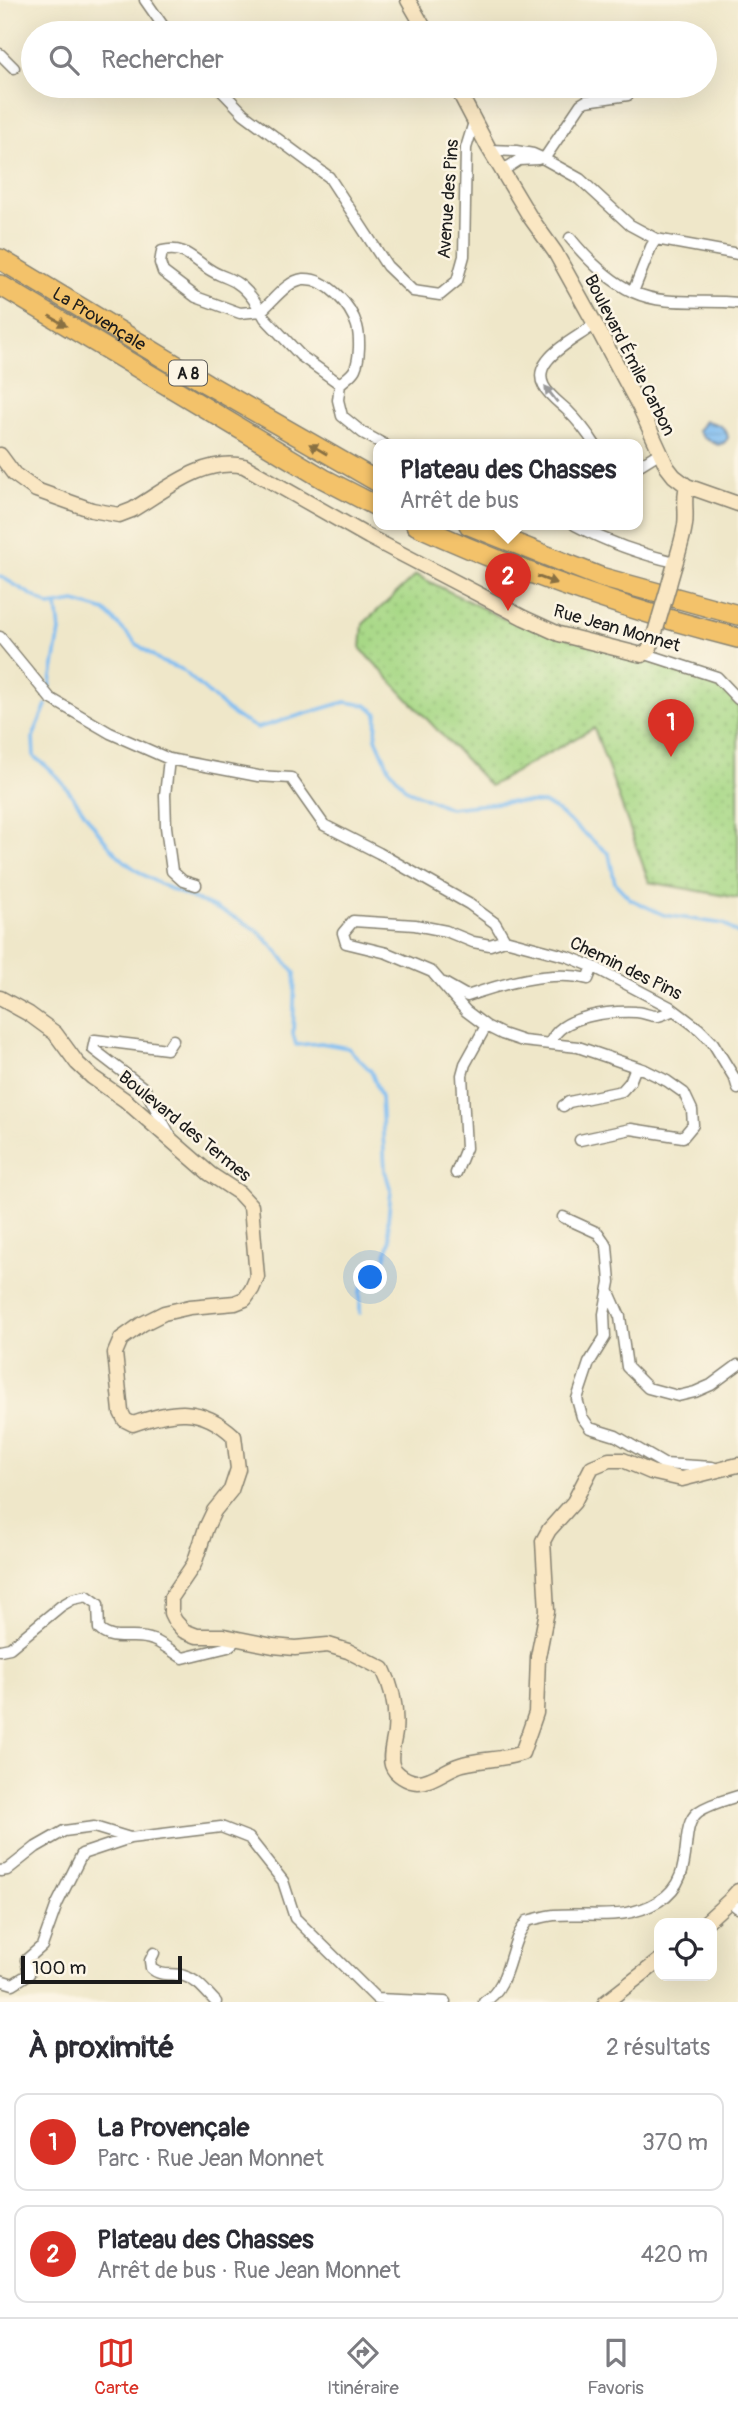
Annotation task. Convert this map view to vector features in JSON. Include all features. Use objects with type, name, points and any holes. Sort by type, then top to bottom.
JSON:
[{"type":"highway","name":"La Provençale","points":[[0,259],[207,384],[373,479]]},
{"type":"highway","name":"La Provençale","points":[[0,285],[324,479],[373,504]]},
{"type":"highway","points":[[427,530],[492,560],[594,598],[738,638]]},
{"type":"highway","points":[[480,530],[600,577],[738,615]]},
{"type":"street","points":[[145,0],[160,21]]},
{"type":"street","points":[[408,0],[420,21]]},
{"type":"street","points":[[0,54],[14,68]]},
{"type":"street","name":"Avenue des Pins","points":[[229,98],[244,114],[329,177],[387,266],[413,290],[440,295],[457,281],[464,256],[466,148],[475,119]]},
{"type":"street","name":"Boulevard Émile Carbon","points":[[463,98],[489,150],[555,252],[595,324],[640,408],[659,453],[674,476],[687,486]]},
{"type":"street","points":[[544,159],[581,104],[610,98]]},
{"type":"street","points":[[489,150],[516,151],[544,159],[580,179],[630,225],[656,239],[738,254]]},
{"type":"street","points":[[502,171],[519,160],[544,159]]},
{"type":"street","points":[[570,238],[584,255],[620,285],[644,297],[696,304],[720,301],[738,303]]},
{"type":"street","points":[[633,292],[656,239]]},
{"type":"street","points":[[340,384],[301,356],[261,312],[239,284],[211,271],[190,255],[174,248],[162,251],[160,263],[163,272],[197,297],[240,313],[261,312],[290,284],[304,279],[320,283],[345,303],[358,327],[359,355],[355,371],[340,384],[338,400],[342,416],[374,439]]},
{"type":"street","points":[[591,439],[567,410],[549,396],[542,381],[542,369],[548,359],[595,324]]},
{"type":"street","points":[[643,463],[659,453]]},
{"type":"street","name":"Rue Jean Monnet","points":[[0,455],[14,474],[36,490],[92,510],[120,515],[207,467],[231,463],[244,466],[369,537],[524,618],[570,637],[637,655],[646,654],[717,677],[738,699]]},
{"type":"street","points":[[646,654],[654,636],[685,522],[687,486],[738,504]]},
{"type":"street","points":[[584,530],[597,537],[675,562]]},
{"type":"street","points":[[0,637],[50,698],[110,733],[169,759],[258,776],[291,778],[324,825],[469,904],[495,923],[505,940]]},
{"type":"street","points":[[169,759],[165,795],[172,871],[183,881],[196,886]]},
{"type":"street","name":"Chemin des Pins","points":[[439,980],[432,972],[387,953],[346,943],[343,933],[353,921],[436,929],[490,945],[505,940],[593,967],[674,1010],[699,1029],[713,1044],[735,1079],[738,1089]]},
{"type":"street","points":[[439,980],[467,996],[517,980],[573,975],[588,979],[593,967]]},
{"type":"street","points":[[439,980],[467,1011],[486,1026],[523,1041],[578,1046],[636,1066],[667,1081],[684,1093],[692,1110],[693,1125],[683,1137],[631,1129],[580,1140]]},
{"type":"street","name":"Boulevard des Termes","points":[[0,998],[55,1033],[77,1063],[92,1077],[125,1100],[210,1174],[239,1193],[251,1206],[257,1277],[245,1299],[235,1303],[190,1307],[164,1314],[142,1324],[121,1339],[115,1353],[118,1394],[125,1420],[133,1424],[161,1414],[199,1414],[215,1421],[234,1436],[238,1469],[231,1490],[214,1511],[194,1564],[172,1598],[171,1613],[184,1631],[197,1636],[239,1638],[295,1648],[328,1645],[348,1651],[383,1669],[391,1688],[395,1710],[396,1731],[391,1763],[406,1779],[419,1783],[463,1764],[522,1753],[536,1713],[538,1657],[547,1611],[543,1541],[549,1530],[574,1502],[592,1467],[609,1460],[623,1460],[651,1472],[682,1479],[738,1465]]},
{"type":"street","points":[[551,1042],[560,1028],[592,1015],[635,1012],[660,1016],[674,1010]]},
{"type":"street","points":[[456,1173],[466,1147],[462,1075],[465,1064],[486,1026]]},
{"type":"street","points":[[173,1040],[167,1049],[95,1040],[93,1049],[145,1089],[175,1144]]},
{"type":"street","points":[[563,1106],[569,1102],[622,1091],[636,1066]]},
{"type":"street","points":[[563,1217],[598,1233],[607,1246],[609,1292],[604,1314],[605,1337],[589,1363],[577,1399],[582,1417],[590,1428],[616,1436],[664,1464],[712,1467],[719,1471]]},
{"type":"street","points":[[609,1292],[617,1305],[627,1367],[648,1388],[678,1396],[695,1392],[711,1385],[738,1365]]},
{"type":"street","points":[[0,1650],[10,1648],[73,1599],[87,1596],[98,1604],[99,1629],[104,1634],[119,1638],[138,1636],[153,1640],[183,1658],[228,1647],[239,1638]]},
{"type":"street","points":[[484,2002],[492,1998],[510,1966],[518,1936],[527,1921],[552,1915],[629,1914],[660,1901],[679,1881],[685,1863],[688,1831],[696,1813],[738,1796]]},
{"type":"street","points":[[0,1871],[6,1870],[36,1847],[64,1831],[94,1827],[130,1838]]},
{"type":"street","points":[[0,1980],[13,1984],[29,1974],[26,1960],[42,1947],[57,1904],[82,1854],[130,1838],[221,1827],[249,1838],[282,1881],[295,1918],[377,1999],[444,2002]]},
{"type":"street","points":[[712,1918],[735,1900]]},
{"type":"street","points":[[154,1953],[150,1968],[156,1973],[183,1975],[198,1983],[216,2002]]},
{"type":"street","points":[[606,2002],[654,1965]]},
{"type":"green space","points":[[416,575],[504,619],[715,681],[738,698],[738,898],[649,882],[594,728],[490,786],[361,649],[363,624]]},
{"type":"water","points":[[705,421],[723,428],[728,438],[724,443],[718,445],[704,438],[698,431]]},
{"type":"waterway","points":[[0,576],[50,606],[75,602],[105,611],[138,645],[162,662],[181,669],[233,715],[257,728],[345,702],[366,705],[377,713],[376,738],[389,768],[406,789],[449,808],[508,802],[544,803],[609,854],[615,883],[630,899],[664,915],[724,924],[738,934]]},
{"type":"waterway","points":[[50,688],[60,631],[57,605]]},
{"type":"waterway","points":[[46,705],[33,737],[34,757],[58,778],[107,843],[132,867],[148,877],[234,917],[263,936],[295,973],[293,1034],[296,1045],[321,1043],[348,1048],[371,1071],[381,1097],[385,1171],[391,1191],[388,1220],[390,1241],[385,1259],[360,1292],[360,1313]]},
{"type":"place","name":"Plateau des Chasses","points":[[508,611]]},
{"type":"place","name":"La Provençale","points":[[671,757]]}]
